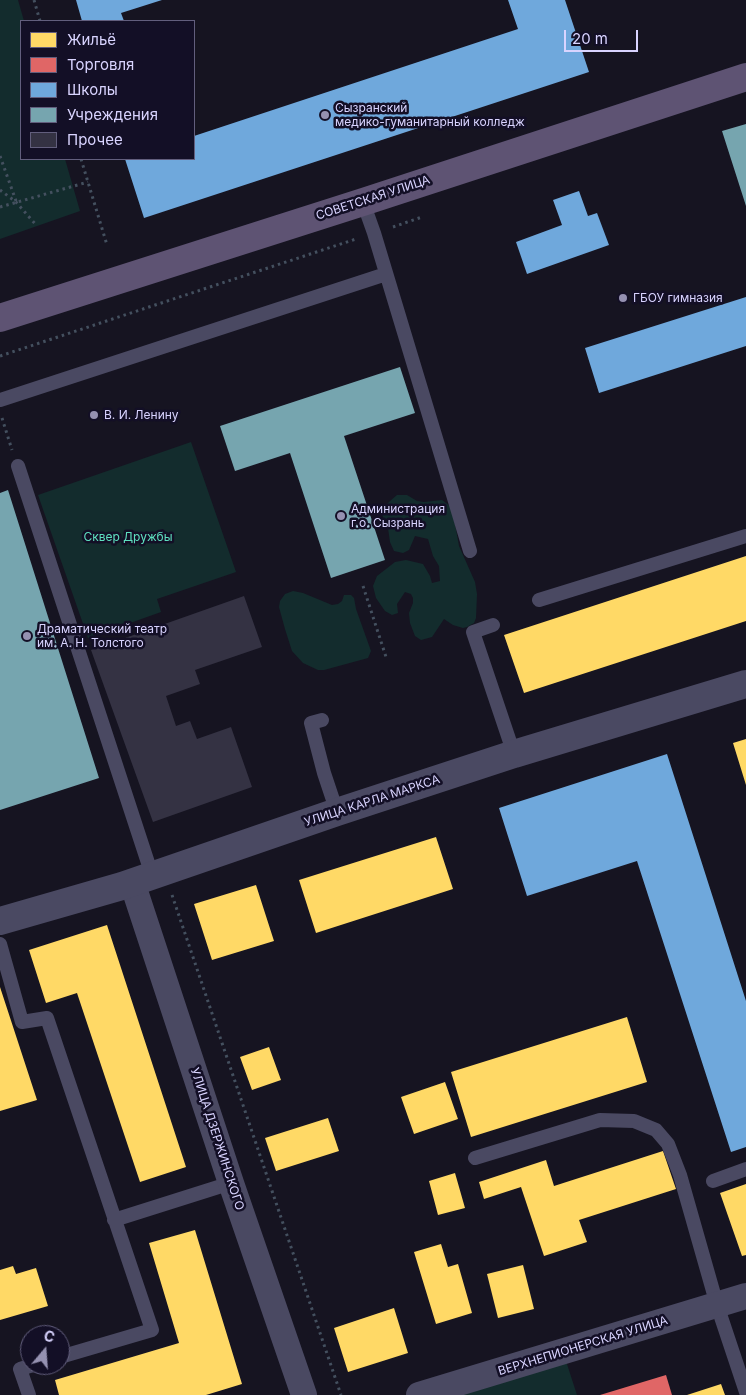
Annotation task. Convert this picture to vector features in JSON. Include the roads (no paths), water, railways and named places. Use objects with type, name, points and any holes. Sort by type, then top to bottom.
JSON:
[{"type":"main road","name":"СОВЕТСКАЯ УЛИЦА","points":[[0,318],[746,77]]},
{"type":"street","name":"УЛИЦА КАРЛА МАРКСА","points":[[0,921],[149,876],[514,754],[746,684]]},
{"type":"street","name":"УЛИЦА ДЗЕРЖИНСКОГО","points":[[149,876],[231,1183],[304,1395]]},
{"type":"street","name":"ВЕРХНЕПИОНЕРСКАЯ УЛИЦА","points":[[419,1395],[746,1296]]},
{"type":"lane","points":[[363,202],[470,551]]},
{"type":"lane","points":[[0,400],[386,274]]},
{"type":"lane","points":[[18,466],[149,876]]},
{"type":"lane","points":[[538,600],[746,536]]},
{"type":"lane","points":[[493,625],[473,632],[514,754]]},
{"type":"lane","points":[[322,720],[310,723],[337,812]]},
{"type":"lane","points":[[0,944],[22,1022],[47,1018],[152,1330],[70,1354]]},
{"type":"lane","points":[[475,1158],[600,1120],[634,1121],[656,1130],[668,1144],[680,1175],[746,1392]]},
{"type":"lane","points":[[713,1181],[746,1169]]},
{"type":"lane","points":[[114,1220],[231,1183]]},
{"type":"lane","points":[[22,1375],[29,1395]]},
{"type":"place","name":"Сызранский медико-гуманитарный колледж","points":[[325,115]]},
{"type":"place","name":"ГБОУ гимназия","points":[[623,298]]},
{"type":"place","name":"В. И. Ленину","points":[[94,415]]},
{"type":"place","name":"Администрация г.о. Сызрань","points":[[341,516]]},
{"type":"place","name":"Драматический театр им. А. Н. Толстого","points":[[27,636]]},
{"type":"park label","name":"Сквер Дружбы","points":[[128,537]]}]
